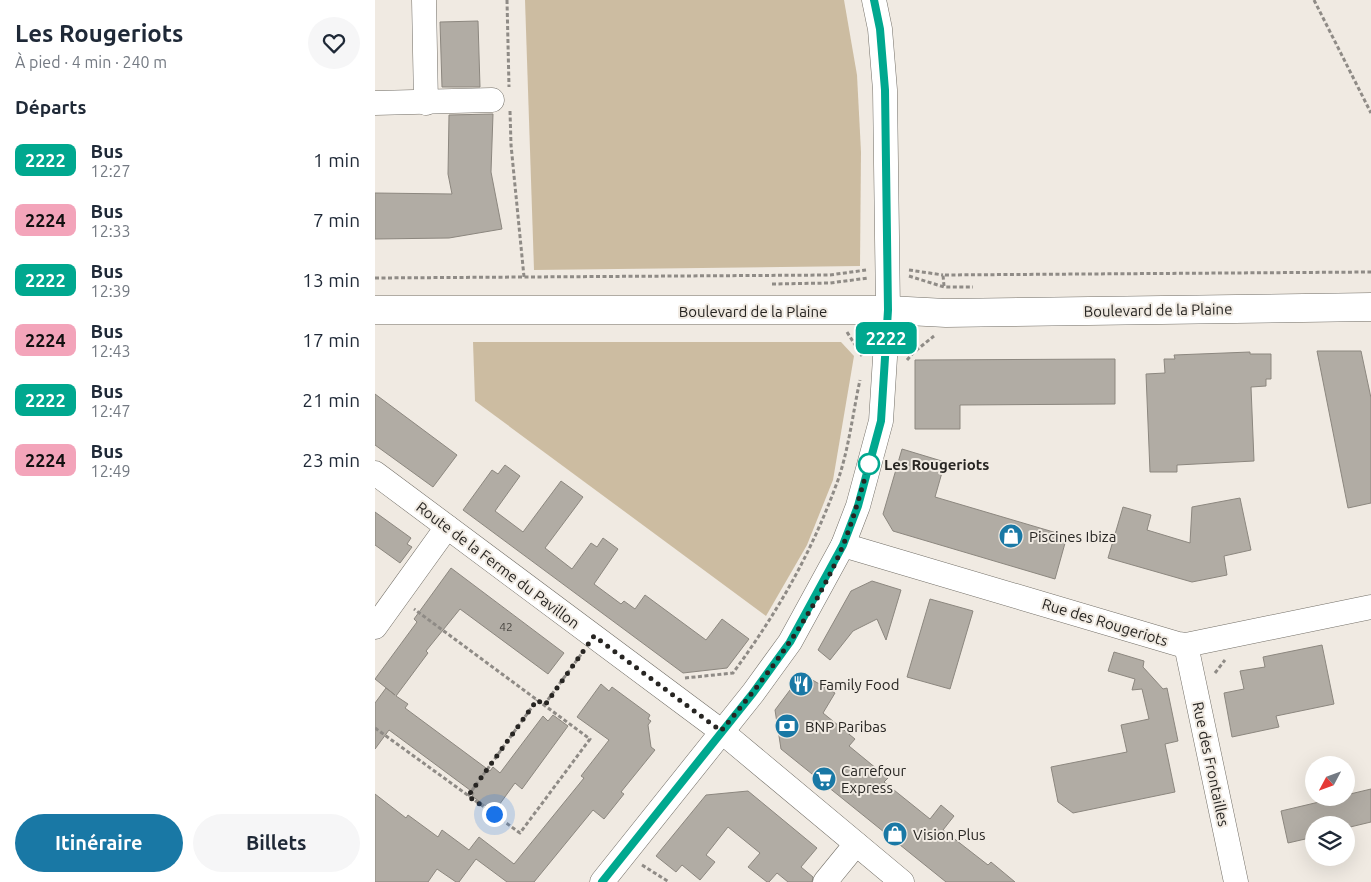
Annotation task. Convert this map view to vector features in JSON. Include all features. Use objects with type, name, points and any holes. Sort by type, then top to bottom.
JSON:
[{"type":"main road","name":"Boulevard de la Plaine","points":[[375,310],[888,310],[942,324],[1371,308]]},
{"type":"street","points":[[425,0],[426,102]]},
{"type":"street","points":[[610,879],[625,854],[753,693],[790,642],[843,545],[858,506],[881,421],[888,310],[885,90],[880,29],[874,0]]},
{"type":"street","points":[[375,103],[504,101]]},
{"type":"street","name":"Route de la Ferme du Pavillon","points":[[375,473],[721,731],[903,882]]},
{"type":"street","points":[[377,620],[397,596],[447,527]]},
{"type":"street","name":"Rue des Rougeriots","points":[[843,545],[1186,645],[1371,607]]},
{"type":"street","name":"Rue des Frontailles","points":[[1186,645],[1236,882]]},
{"type":"street","points":[[825,882],[856,844]]},
{"type":"path","points":[[507,0],[504,101],[511,145],[524,277]]},
{"type":"path","points":[[1314,0],[1371,113]]},
{"type":"path","points":[[885,363],[905,364],[914,352],[931,338],[942,324],[943,275],[1371,272]]},
{"type":"path","points":[[375,278],[830,275]]},
{"type":"path","points":[[682,678],[733,673],[767,626],[804,562],[838,478],[861,378]]},
{"type":"path","points":[[375,728],[519,833],[590,739],[397,596]]},
{"type":"path","points":[[545,705],[594,636]]},
{"type":"path","points":[[1215,674],[1219,665],[1230,658]]},
{"type":"path","points":[[468,796],[537,700]]},
{"type":"path","points":[[625,854],[669,882]]},
{"type":"shaded area","points":[[525,0],[844,0],[857,75],[861,152],[860,266],[534,270]]},
{"type":"shaded area","points":[[473,342],[841,342],[854,356],[833,480],[807,545],[766,616],[475,401]]},
{"type":"building","points":[[478,21],[480,87],[442,87],[440,22]]},
{"type":"building","points":[[493,114],[491,172],[502,229],[449,238],[375,239],[375,193],[452,194],[448,174],[449,115]]},
{"type":"building","points":[[1317,351],[1361,351],[1371,398],[1371,503],[1348,508]]},
{"type":"building","points":[[1250,352],[1250,354],[1271,354],[1271,379],[1266,379],[1266,386],[1251,387],[1254,461],[1177,465],[1177,472],[1150,472],[1146,374],[1165,373],[1164,359],[1175,359],[1174,355]]},
{"type":"building","points":[[1115,359],[1115,404],[960,405],[960,429],[915,429],[915,360]]},
{"type":"building","points":[[375,394],[457,455],[433,487],[375,445]]},
{"type":"building","points":[[902,449],[945,462],[935,497],[1067,536],[1055,579],[893,531],[883,514]]},
{"type":"building","points":[[505,465],[520,476],[495,511],[523,532],[561,481],[583,497],[545,548],[572,569],[591,543],[597,547],[603,538],[618,549],[594,584],[621,604],[624,601],[635,609],[645,595],[706,640],[722,619],[749,639],[727,668],[683,673],[463,510],[492,470],[498,474]]},
{"type":"building","points":[[1240,498],[1251,550],[1224,556],[1227,575],[1192,582],[1108,558],[1123,507],[1151,515],[1147,530],[1190,543],[1192,507]]},
{"type":"building","points":[[375,512],[411,538],[407,544],[412,547],[400,563],[375,545]]},
{"type":"building","points":[[451,568],[564,653],[548,674],[460,609],[426,651],[428,653],[396,696],[408,704],[405,708],[490,771],[493,767],[500,773],[543,716],[548,721],[553,715],[568,726],[522,789],[515,783],[494,812],[472,796],[474,793],[389,730],[375,749],[375,703],[386,688],[395,695],[375,679],[417,622],[414,619]]},
{"type":"building","points":[[872,581],[901,590],[886,640],[877,619],[853,631],[830,660],[818,650],[851,591]]},
{"type":"building","points":[[930,599],[973,611],[950,689],[907,677]]},
{"type":"building","points":[[1322,645],[1334,704],[1276,716],[1279,727],[1232,737],[1224,693],[1244,689],[1240,671],[1265,667],[1263,657]]},
{"type":"building","points":[[1114,652],[1144,661],[1143,667],[1163,689],[1167,688],[1178,741],[1165,744],[1175,792],[1073,813],[1058,802],[1051,767],[1127,752],[1121,725],[1149,719],[1142,689],[1132,690],[1135,679],[1108,671]]},
{"type":"building","points":[[802,674],[835,693],[823,713],[855,739],[849,746],[888,778],[884,782],[930,819],[941,805],[954,816],[943,830],[988,865],[991,862],[1015,882],[946,882],[781,749],[775,710]]},
{"type":"building","points":[[601,684],[609,691],[612,687],[650,715],[648,719],[651,721],[648,725],[651,747],[655,750],[621,792],[624,794],[604,819],[593,810],[534,882],[507,882],[476,859],[459,882],[456,882],[437,869],[428,882],[375,882],[375,794],[406,818],[408,815],[438,837],[442,830],[469,850],[479,837],[514,864],[584,778],[581,776],[609,740],[577,717]]},
{"type":"building","points":[[1371,789],[1371,822],[1355,826],[1355,816],[1305,816],[1305,839],[1288,843],[1281,811],[1305,805],[1355,806],[1355,793]]},
{"type":"building","points":[[748,791],[817,848],[801,867],[813,877],[812,882],[788,882],[777,873],[767,882],[748,867],[760,853],[728,827],[706,855],[715,862],[700,880],[682,865],[676,872],[656,856],[706,795]]},
{"type":"bus line","name":"2222","points":[[602,882],[753,693],[790,642],[843,545],[858,506],[881,421],[888,310],[885,90],[880,29],[874,0]]},
{"type":"place","name":"Les Rougeriots","points":[[869,464]]},
{"type":"place","name":"Piscines Ibiza","points":[[1011,536]]},
{"type":"place","name":"Family Food","points":[[801,684]]},
{"type":"place","name":"BNP Paribas","points":[[787,726]]},
{"type":"place","name":"Carrefour Express","points":[[824,779]]},
{"type":"place","name":"Vision Plus","points":[[895,834]]},
{"type":"route","points":[[494,814],[468,796],[537,700],[545,705],[594,636],[721,731],[753,693],[790,642],[828,574],[843,545],[858,506],[871,456],[869,464]]}]
